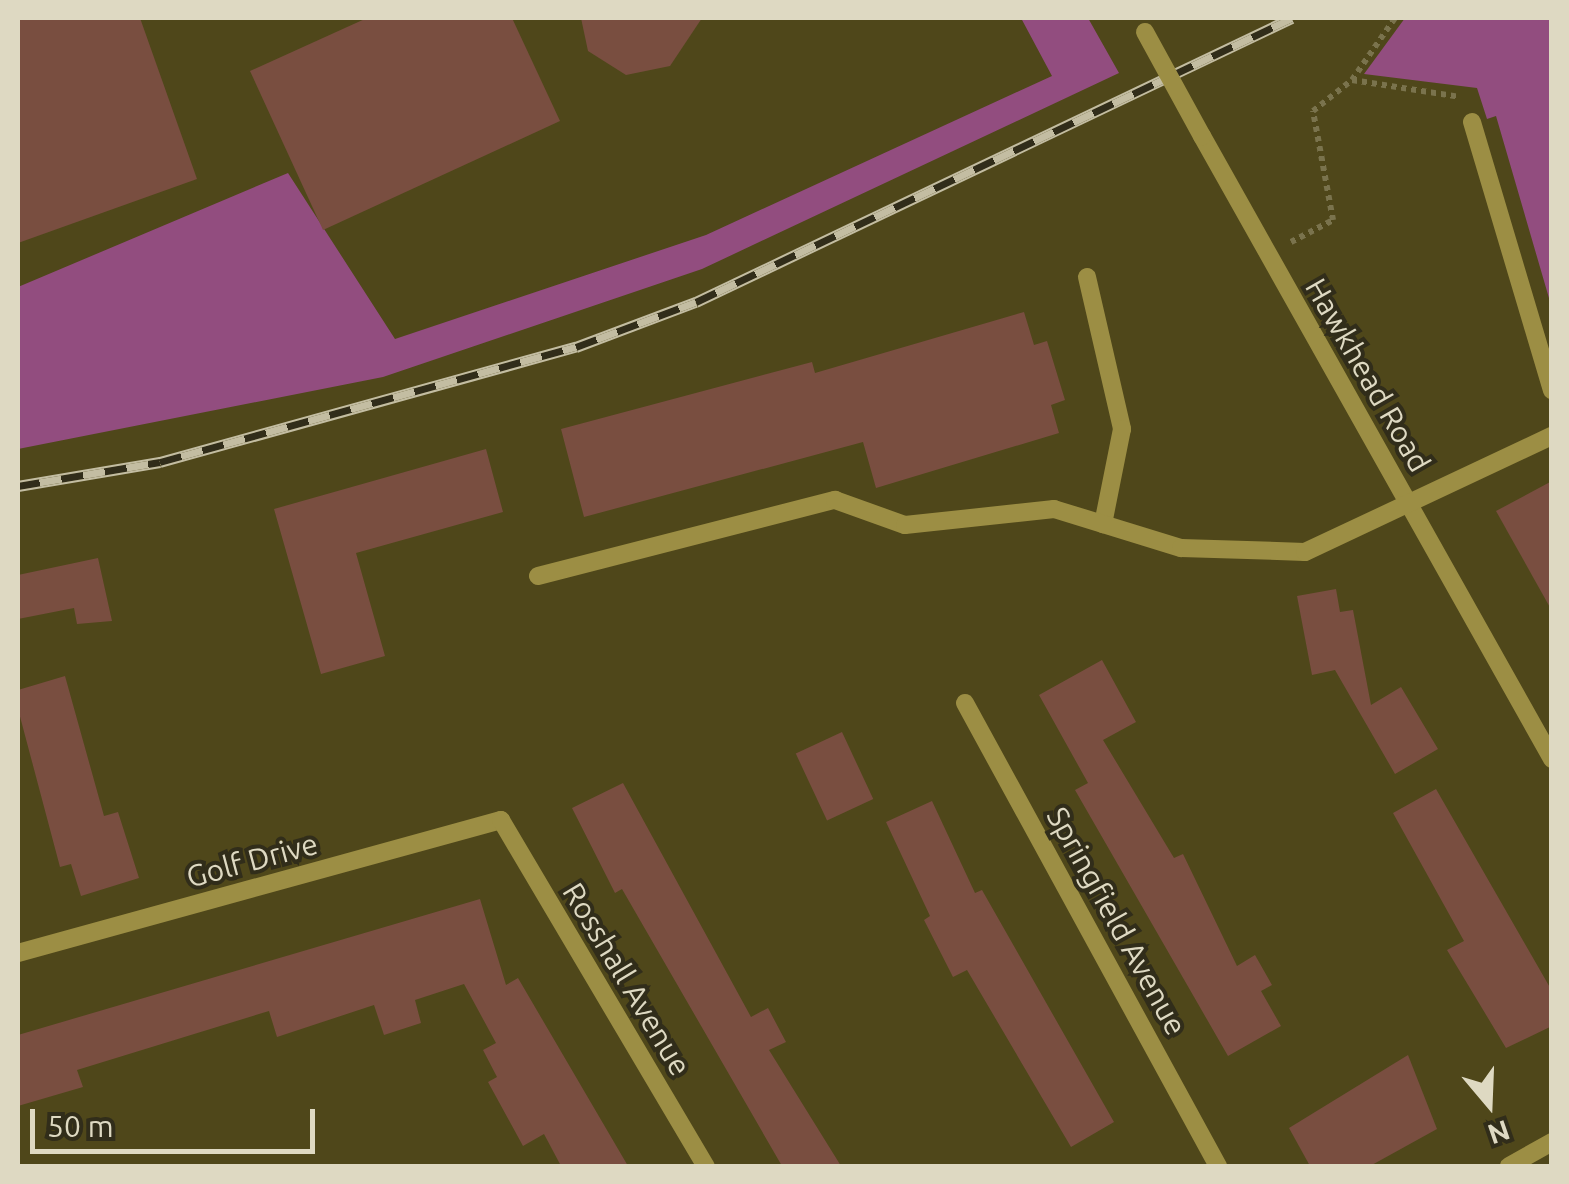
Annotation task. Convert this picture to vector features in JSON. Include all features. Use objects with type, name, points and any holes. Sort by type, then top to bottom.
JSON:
[{"type":"street","name":"Hawkhead Road","points":[[1140,25],[1552,760]]},
{"type":"street","points":[[1472,122],[1552,390]]},
{"type":"street","points":[[1087,277],[1122,429],[1103,524]]},
{"type":"street","points":[[538,576],[835,500],[905,525],[1054,509],[1181,548],[1268,556],[1354,535],[1408,500],[1552,436]]},
{"type":"street","name":"Springfield Avenue","points":[[965,703],[1218,1166]]},
{"type":"street","name":"Golf Drive","points":[[20,946],[501,820]]},
{"type":"street","name":"Rosshall Avenue","points":[[501,820],[706,1166]]},
{"type":"street","points":[[1508,1166],[1552,1142]]},
{"type":"path","points":[[1267,254],[1333,220],[1313,111],[1352,80],[1395,18]]},
{"type":"path","points":[[1352,80],[1478,100],[1472,122]]},
{"type":"shaded area","points":[[1021,18],[1088,18],[1119,73],[702,269],[383,377],[18,449],[18,287],[288,173],[395,339],[706,235],[1052,76]]},
{"type":"shaded area","points":[[1405,18],[1551,18],[1551,305],[1496,116],[1487,119],[1477,88],[1364,74]]},
{"type":"building","points":[[18,18],[140,18],[197,179],[18,243]]},
{"type":"building","points":[[367,18],[512,18],[560,121],[323,230],[250,71]]},
{"type":"building","points":[[581,18],[702,18],[670,66],[626,75],[588,51]]},
{"type":"building","points":[[1024,312],[1034,345],[1047,341],[1065,400],[1051,405],[1059,433],[876,488],[863,442],[584,517],[561,429],[812,362],[815,373]]},
{"type":"building","points":[[486,449],[503,512],[356,553],[385,656],[321,674],[274,509]]},
{"type":"building","points":[[1552,481],[1552,611],[1496,511]]},
{"type":"building","points":[[98,558],[112,621],[77,624],[74,608],[18,619],[18,575]]},
{"type":"building","points":[[1336,589],[1340,612],[1353,610],[1371,705],[1401,687],[1438,749],[1395,774],[1335,670],[1312,675],[1297,596]]},
{"type":"building","points":[[1102,660],[1136,722],[1103,740],[1174,858],[1183,854],[1237,966],[1255,955],[1272,985],[1261,991],[1281,1026],[1228,1056],[1075,790],[1088,783],[1039,695]]},
{"type":"building","points":[[65,676],[104,816],[118,812],[139,878],[81,896],[71,864],[60,867],[18,709],[18,690]]},
{"type":"building","points":[[842,732],[873,799],[827,821],[796,754]]},
{"type":"building","points":[[623,783],[751,1017],[768,1008],[786,1042],[769,1050],[841,1166],[782,1166],[622,889],[615,893],[572,808]]},
{"type":"building","points":[[1436,789],[1552,991],[1552,1026],[1506,1048],[1447,950],[1464,941],[1393,813]]},
{"type":"building","points":[[932,801],[975,893],[982,890],[1114,1122],[1071,1147],[967,970],[953,977],[924,920],[930,916],[886,822]]},
{"type":"building","points":[[480,899],[506,985],[518,978],[628,1166],[561,1166],[544,1134],[523,1146],[488,1082],[497,1077],[483,1050],[496,1043],[464,984],[415,1000],[421,1023],[384,1035],[374,1005],[277,1037],[269,1011],[77,1070],[83,1087],[18,1106],[18,1035]]},
{"type":"building","points":[[1408,1055],[1437,1129],[1370,1166],[1310,1166],[1289,1128]]},
{"type":"railway","points":[[18,486],[160,462],[576,347],[696,302],[1292,18]]}]
